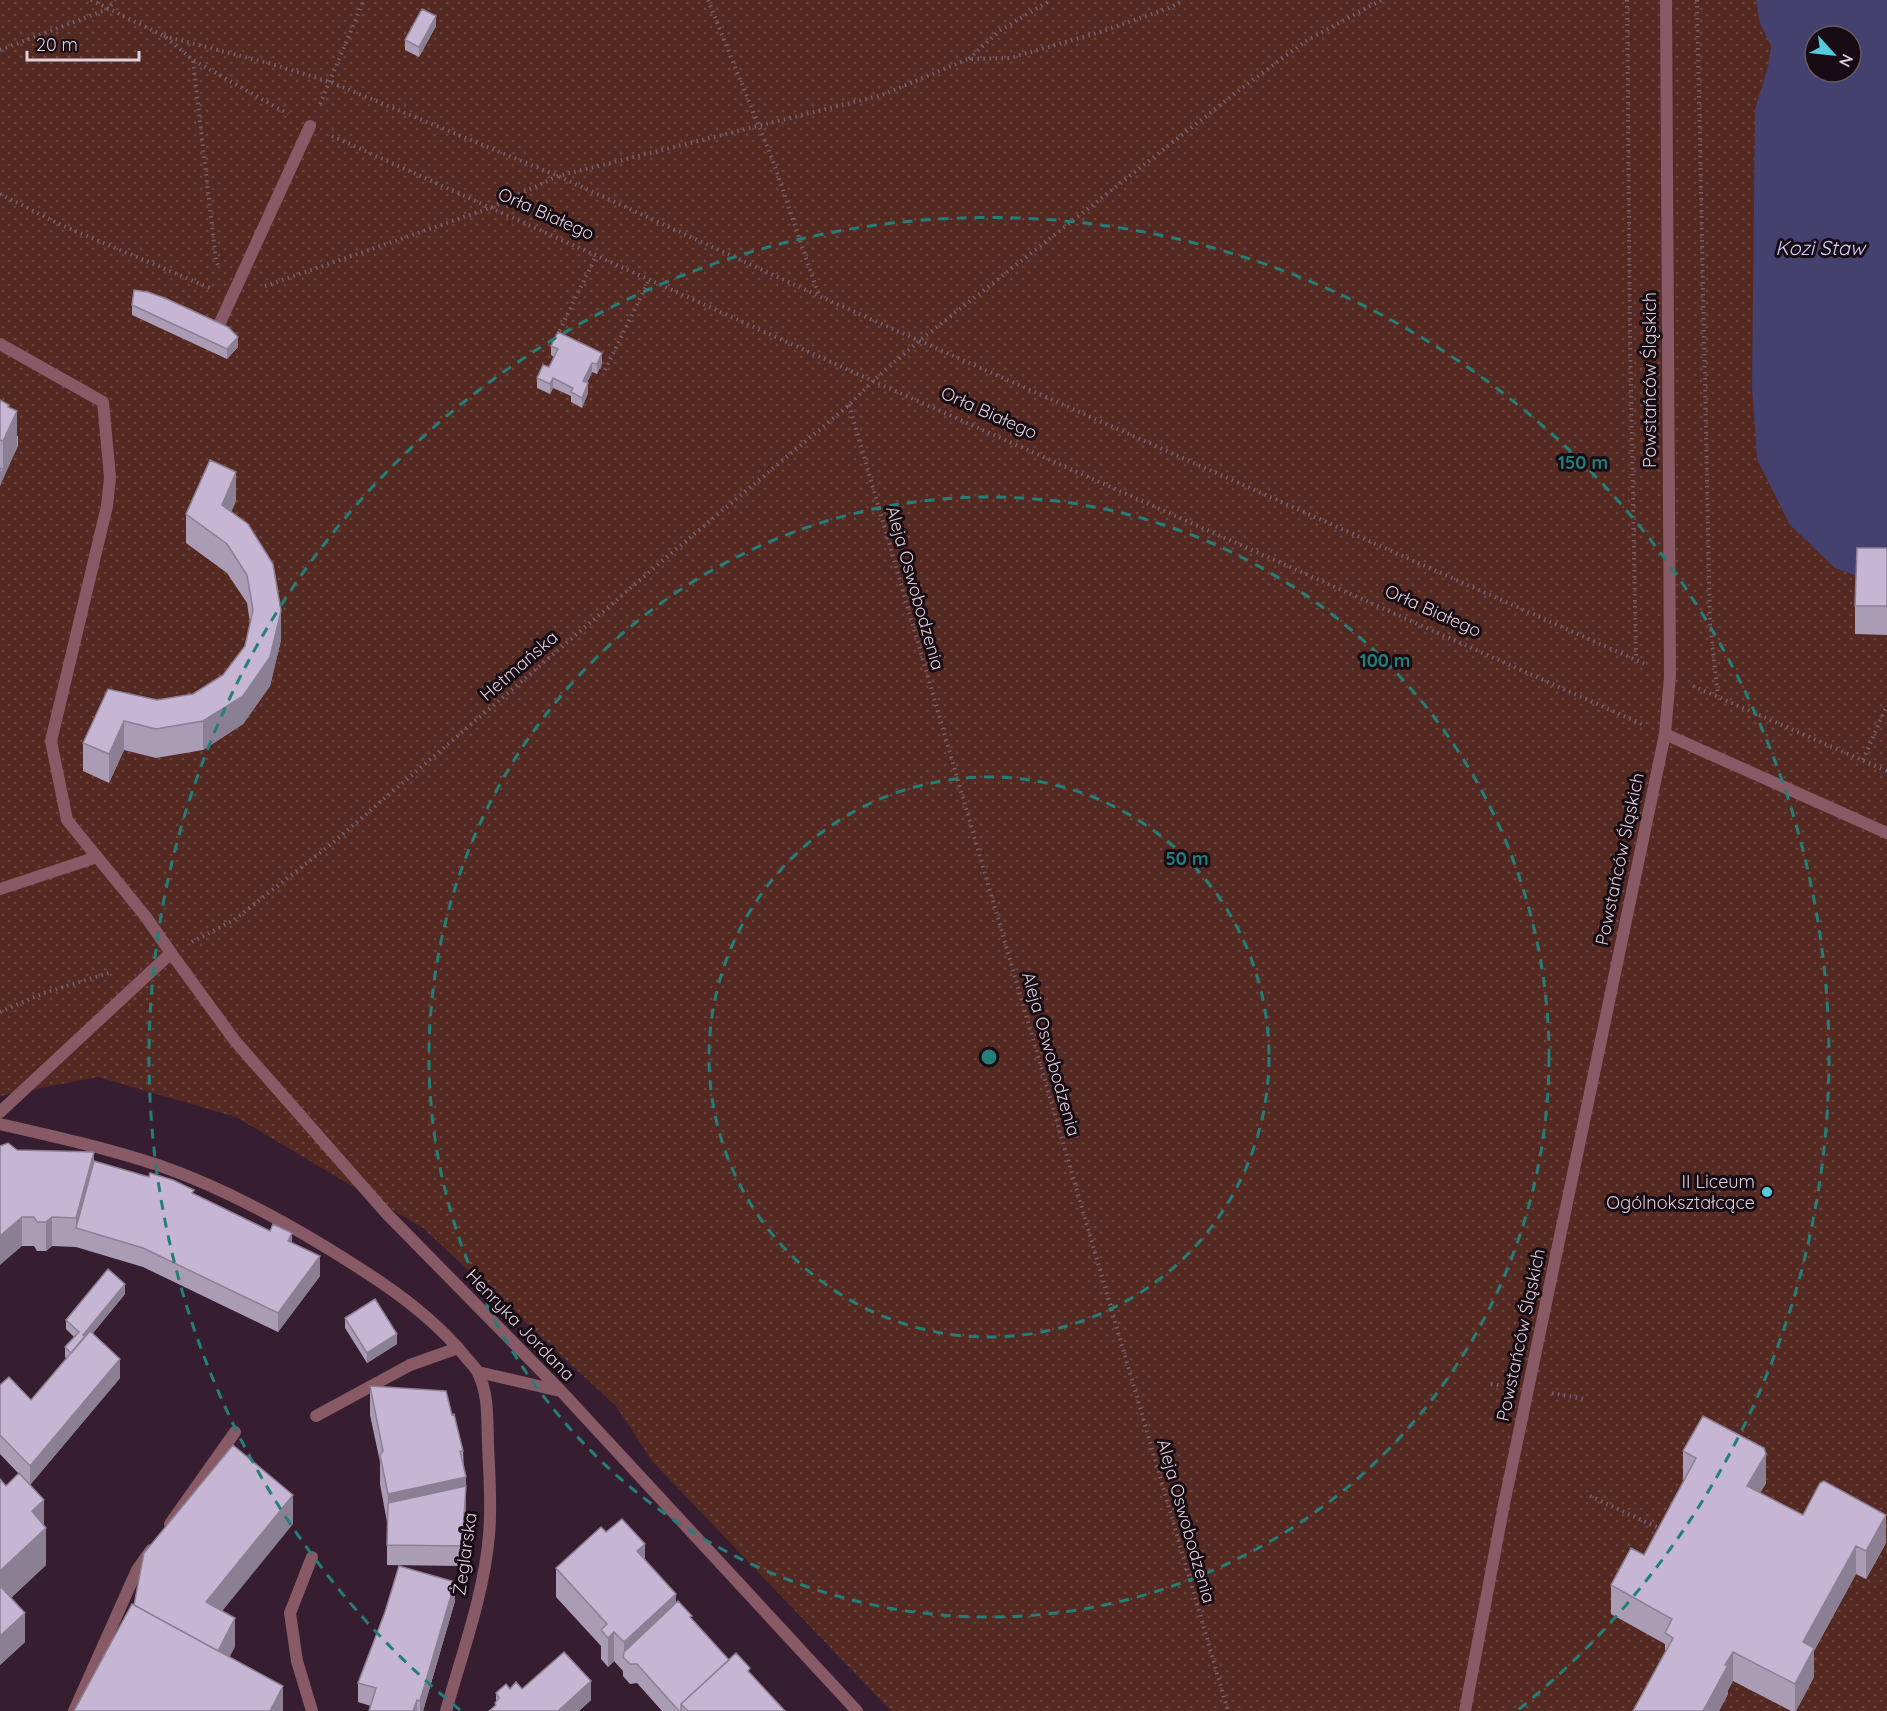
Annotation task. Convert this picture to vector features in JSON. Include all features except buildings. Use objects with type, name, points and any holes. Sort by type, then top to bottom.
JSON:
[{"type":"street","name":"Powstańców Śląskich","points":[[1465,1711],[1504,1504],[1665,734],[1670,676],[1666,0]]},
{"type":"street","points":[[210,345],[310,126]]},
{"type":"street","name":"Henryka Jordana","points":[[0,344],[103,402],[110,477],[107,506],[51,741],[68,820],[146,917],[235,1041],[379,1206],[561,1391],[857,1711]]},
{"type":"street","points":[[1665,734],[1887,832]]},
{"type":"street","points":[[0,889],[97,857]]},
{"type":"street","points":[[0,1113],[171,953]]},
{"type":"street","points":[[0,1124],[115,1152],[160,1166],[260,1210],[315,1241],[406,1299],[458,1348],[478,1372],[561,1391]]},
{"type":"street","points":[[316,1416],[410,1365],[458,1348]]},
{"type":"street","name":"Żeglarska","points":[[446,1711],[474,1614],[485,1566],[489,1534],[491,1497],[486,1398],[478,1372]]},
{"type":"street","points":[[74,1711],[137,1570],[235,1432]]},
{"type":"street","points":[[312,1557],[290,1613],[297,1661],[312,1711]]},
{"type":"path","name":"Orła Białego","points":[[91,0],[164,36],[193,60],[310,126],[873,381],[1665,734]]},
{"type":"path","points":[[0,50],[108,9],[115,0]]},
{"type":"path","points":[[310,126],[364,0]]},
{"type":"path","points":[[708,0],[773,161],[819,296]]},
{"type":"path","points":[[490,208],[558,176],[882,95],[968,59],[999,30],[1051,0]]},
{"type":"path","points":[[968,59],[1010,58],[1100,32],[1184,0]]},
{"type":"path","name":"Hetmańska","points":[[171,953],[234,920],[330,845],[681,545],[849,405],[919,341],[1242,88],[1306,41],[1381,0]]},
{"type":"path","points":[[1627,0],[1636,660]]},
{"type":"path","points":[[1697,0],[1710,624],[1718,696]]},
{"type":"path","points":[[164,36],[330,82],[558,176],[919,341],[1887,771]]},
{"type":"path","points":[[0,194],[61,225],[232,297]]},
{"type":"path","points":[[557,336],[596,256]]},
{"type":"path","points":[[600,367],[605,370],[649,280]]},
{"type":"path","name":"Aleja Oswobodzenia","points":[[849,405],[1228,1711]]},
{"type":"path","points":[[1863,760],[1887,705]]},
{"type":"path","points":[[0,1012],[44,993],[118,970]]},
{"type":"path","points":[[1590,1496],[1671,1533]]},
{"type":"shaded area","points":[[0,0],[1887,0],[1887,1711],[891,1711],[653,1462],[616,1406],[423,1228],[236,1117],[98,1077],[0,1096]]},
{"type":"water","name":"Kozi Staw","points":[[1756,0],[1887,0],[1887,577],[1857,576],[1835,568],[1790,525],[1757,459],[1752,387],[1755,109],[1768,67],[1771,46],[1760,23]]},
{"type":"place","name":"II Liceum Ogólnokształcące","points":[[1767,1192]]}]
